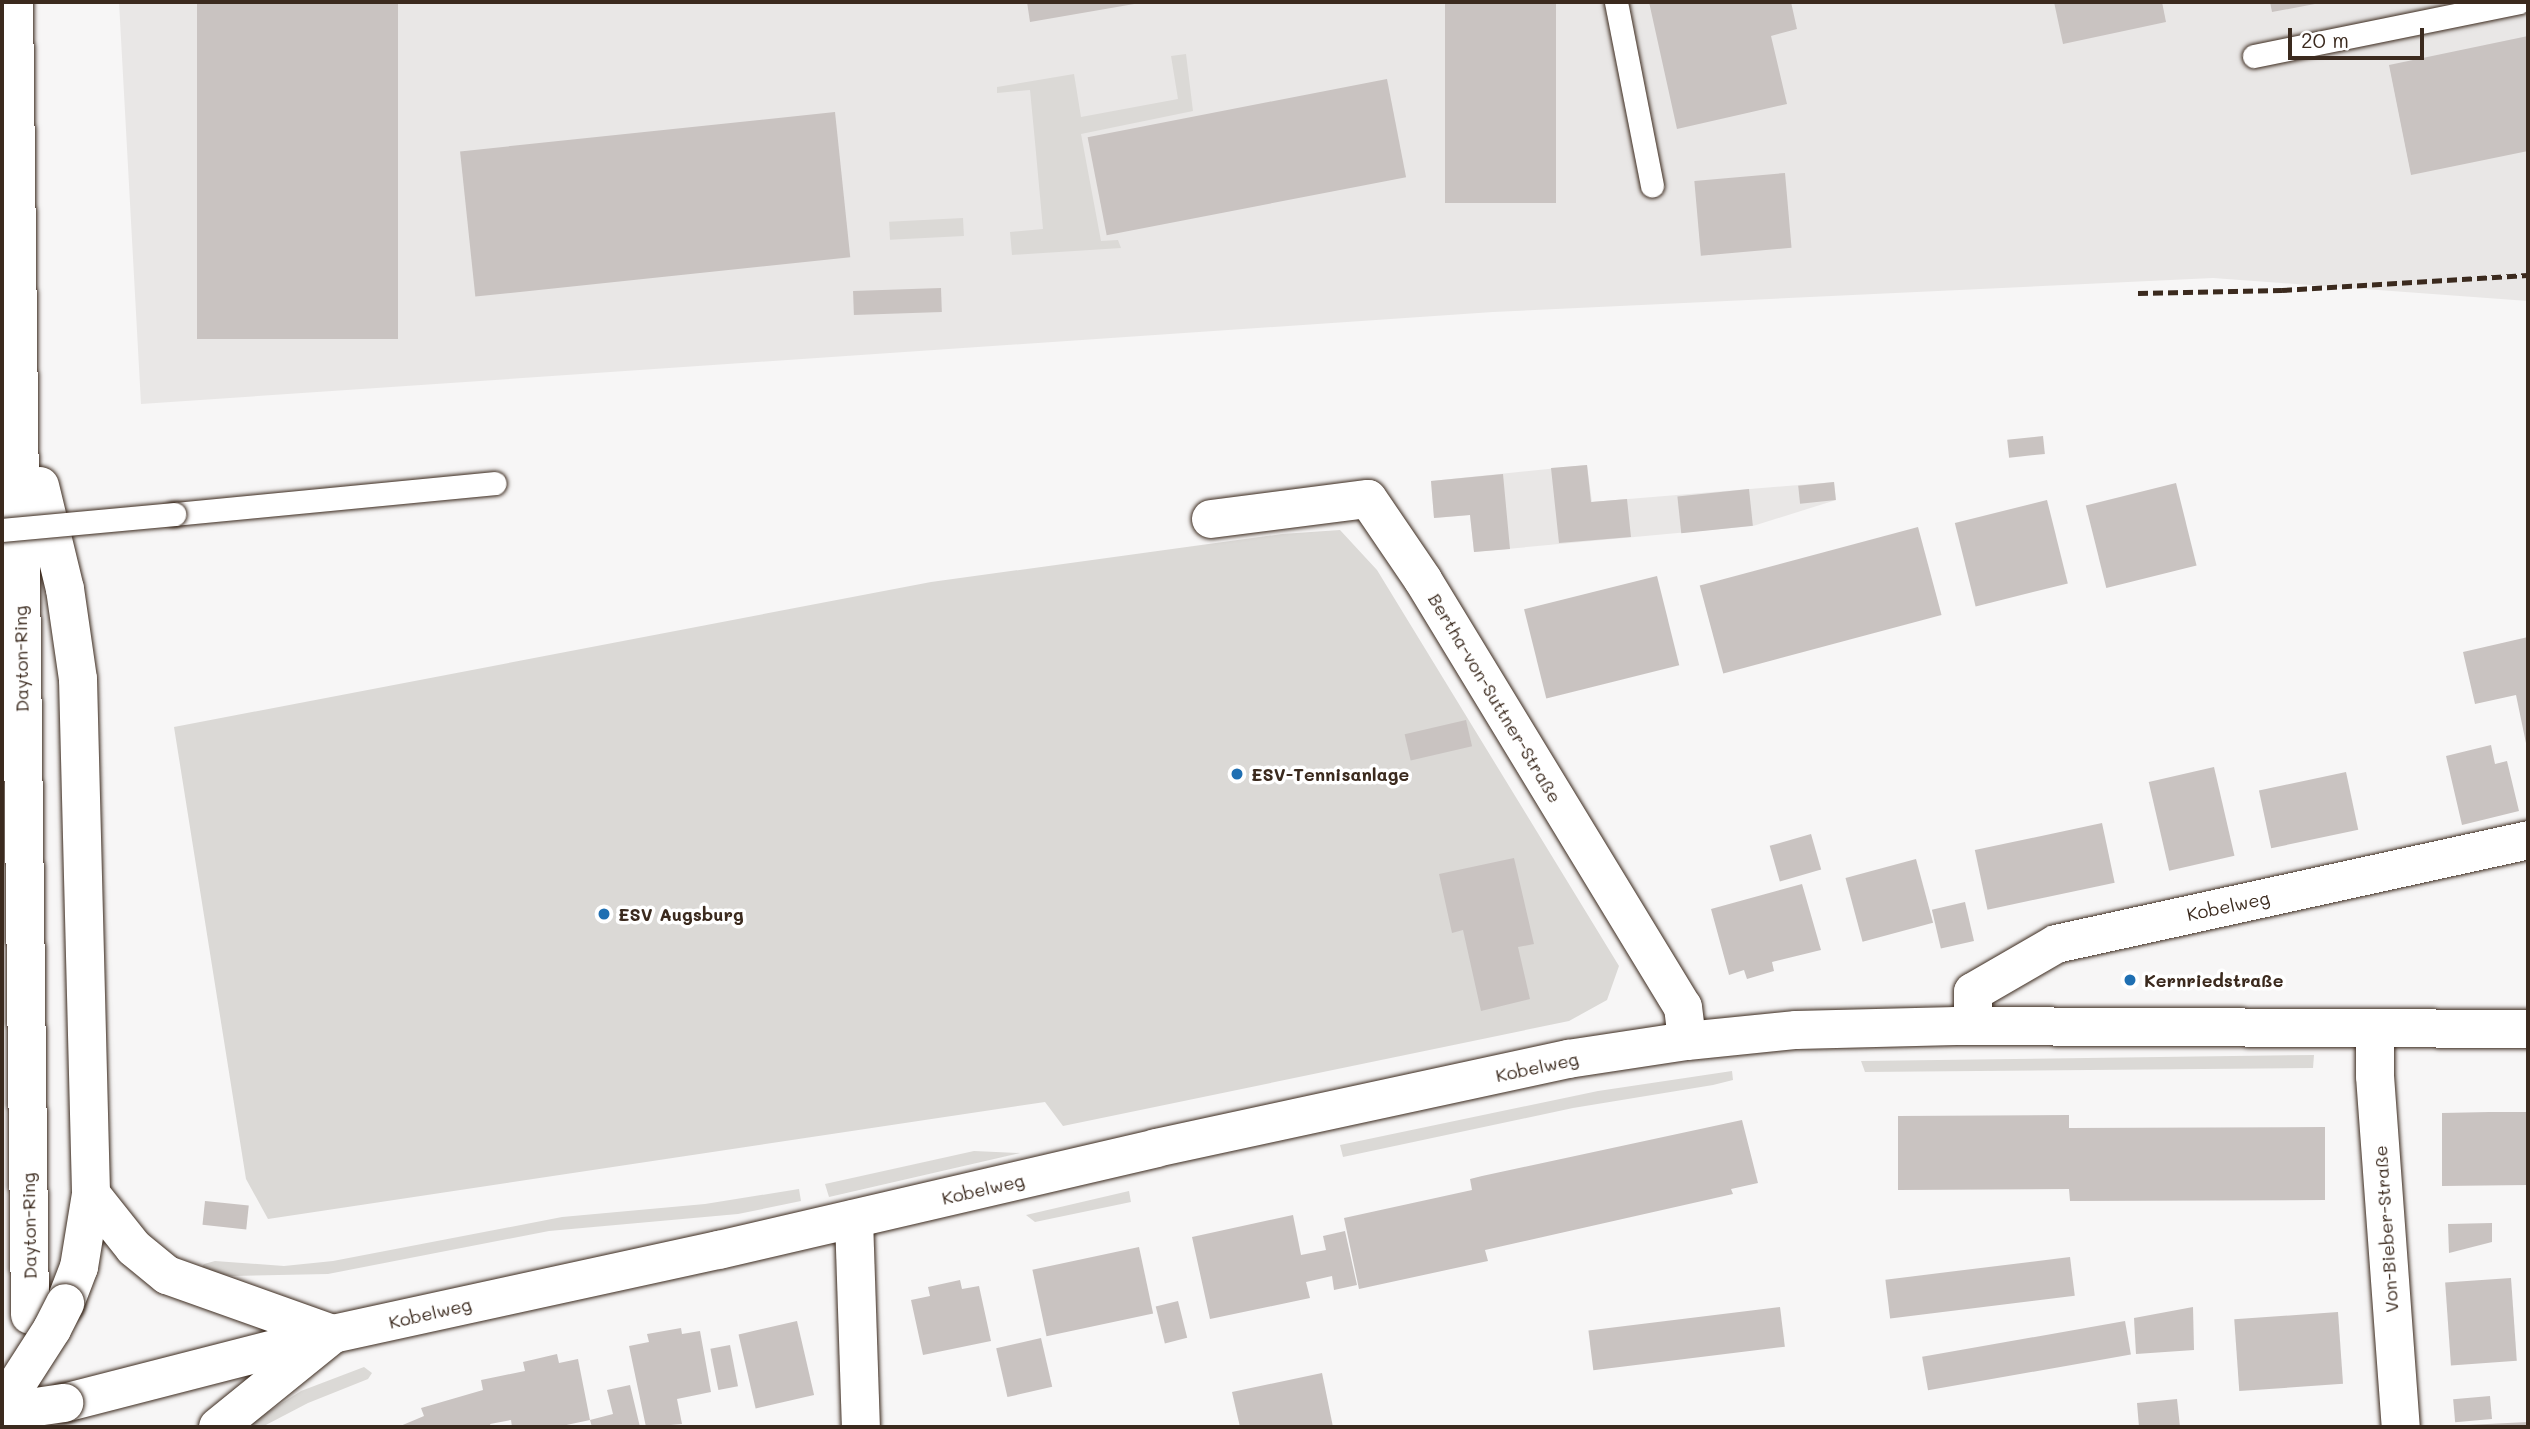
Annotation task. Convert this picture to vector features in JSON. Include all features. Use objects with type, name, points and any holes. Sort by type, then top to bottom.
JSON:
[{"type":"main road","name":"Dayton-Ring","points":[[14,2],[19,400],[48,1309]]},
{"type":"main road","points":[[2,1406],[52,1329],[48,1309],[79,1266],[91,1194],[78,679],[65,589],[19,400]]},
{"type":"main road","name":"Bertha-von-Suttner-Straße","points":[[1210,519],[1368,499],[1423,580],[1682,1007],[1687,1041]]},
{"type":"main road","name":"Kobelweg","points":[[1973,1026],[1973,992],[2056,944],[2528,840]]},
{"type":"main road","name":"Kobelweg","points":[[2,1412],[64,1403],[333,1334],[854,1219],[1156,1148],[1568,1059],[1687,1041],[1796,1030],[1973,1026],[2528,1029]]},
{"type":"main road","name":"Von-Bieber-Straße","points":[[2375,1030],[2375,1076],[2401,1427]]},
{"type":"main road","points":[[91,1194],[134,1248],[167,1275],[333,1334]]},
{"type":"main road","points":[[854,1219],[861,1427]]},
{"type":"main road","points":[[218,1427],[333,1334]]},
{"type":"main road","points":[[2,1418],[10,1427]]},
{"type":"lane","points":[[1616,2],[1652,185]]},
{"type":"lane","points":[[2253,56],[2519,2]]},
{"type":"lane","points":[[2,530],[495,483]]},
{"type":"shaded area","points":[[119,2],[2528,2],[2528,301],[2213,278],[1493,312],[141,404]]},
{"type":"shaded area","points":[[1186,54],[1193,111],[1081,134],[1101,241],[1118,240],[1121,248],[1012,255],[1010,232],[1043,229],[1030,90],[997,93],[997,87],[1074,74],[1081,117],[1178,99],[1171,56]]},
{"type":"shaded area","points":[[963,218],[964,236],[890,240],[889,222]]},
{"type":"shaded area","points":[[1587,465],[1592,502],[1834,482],[1836,500],[1753,526],[1474,552],[1470,515],[1434,518],[1431,481]]},
{"type":"shaded area","points":[[1340,530],[1377,570],[1619,966],[1607,1000],[1569,1021],[1063,1126],[1045,1102],[268,1219],[246,1179],[174,727],[931,582],[1282,534]]},
{"type":"shaded area","points":[[2314,1055],[2313,1068],[1865,1072],[1861,1061]]},
{"type":"shaded area","points":[[1732,1071],[1733,1080],[1713,1085],[1573,1108],[1343,1157],[1340,1145],[1598,1091]]},
{"type":"shaded area","points":[[974,1151],[1020,1153],[829,1197],[825,1184]]},
{"type":"shaded area","points":[[799,1189],[801,1201],[738,1214],[549,1231],[328,1274],[231,1276],[199,1271],[204,1264],[215,1261],[284,1266],[333,1261],[562,1217],[705,1204]]},
{"type":"shaded area","points":[[1129,1191],[1131,1202],[1035,1222],[1026,1215]]},
{"type":"shaded area","points":[[364,1367],[372,1373],[368,1379],[308,1403],[262,1427],[244,1427],[301,1391]]},
{"type":"building","points":[[197,2],[398,2],[398,339],[197,339]]},
{"type":"building","points":[[1027,2],[1140,2],[1140,3],[1030,22]]},
{"type":"building","points":[[1445,2],[1556,2],[1556,203],[1445,203]]},
{"type":"building","points":[[1649,2],[1791,2],[1797,29],[1771,36],[1787,104],[1677,129]]},
{"type":"building","points":[[2054,2],[2162,2],[2166,22],[2063,44]]},
{"type":"building","points":[[2270,2],[2320,2],[2320,3],[2272,12]]},
{"type":"building","points":[[2528,36],[2528,151],[2411,175],[2389,65]]},
{"type":"building","points":[[1387,79],[1406,177],[1107,235],[1088,137]]},
{"type":"building","points":[[835,112],[850,257],[475,297],[460,151]]},
{"type":"building","points":[[1785,173],[1792,248],[1701,256],[1694,181]]},
{"type":"building","points":[[941,288],[942,312],[854,315],[853,291]]},
{"type":"building","points":[[2043,436],[2045,454],[2009,458],[2007,440]]},
{"type":"building","points":[[1587,465],[1591,502],[1627,499],[1631,537],[1559,543],[1551,468]]},
{"type":"building","points":[[1503,474],[1510,549],[1474,552],[1470,515],[1434,518],[1431,481]]},
{"type":"building","points":[[1834,482],[1836,500],[1800,504],[1798,486]]},
{"type":"building","points":[[2176,483],[2197,565],[2106,588],[2086,505]]},
{"type":"building","points":[[1749,489],[1753,526],[1681,533],[1677,497]]},
{"type":"building","points":[[2047,500],[2068,583],[1976,606],[1955,523]]},
{"type":"building","points":[[1918,527],[1942,615],[1723,673],[1700,585]]},
{"type":"building","points":[[1657,576],[1679,665],[1546,698],[1524,609]]},
{"type":"building","points":[[2528,637],[2527,748],[2516,695],[2475,704],[2463,652]]},
{"type":"building","points":[[1466,720],[1472,746],[1411,760],[1405,734]]},
{"type":"building","points":[[2491,745],[2495,764],[2507,761],[2519,811],[2462,825],[2446,756]]},
{"type":"building","points":[[2214,767],[2234,856],[2169,871],[2149,782]]},
{"type":"building","points":[[2346,772],[2358,830],[2271,848],[2259,791]]},
{"type":"building","points":[[2102,823],[2115,883],[1988,910],[1975,850]]},
{"type":"building","points":[[1811,834],[1821,870],[1780,881],[1770,846]]},
{"type":"building","points":[[1514,858],[1534,944],[1518,947],[1530,999],[1481,1011],[1463,930],[1452,933],[1439,874]]},
{"type":"building","points":[[1916,859],[1933,923],[1863,942],[1845,878]]},
{"type":"building","points":[[1802,884],[1821,950],[1772,962],[1774,971],[1747,979],[1744,970],[1729,975],[1711,909]]},
{"type":"building","points":[[1965,902],[1974,941],[1941,949],[1932,910]]},
{"type":"building","points":[[2528,1112],[2528,1185],[2442,1186],[2442,1113]]},
{"type":"building","points":[[2069,1115],[2069,1128],[2325,1127],[2325,1200],[2070,1201],[2069,1189],[1898,1190],[1898,1116]]},
{"type":"building","points":[[1742,1120],[1758,1183],[1731,1189],[1733,1194],[1485,1250],[1488,1261],[1359,1289],[1344,1218],[1472,1190],[1470,1179],[1482,1176]]},
{"type":"building","points":[[205,1201],[249,1206],[246,1229],[202,1225]]},
{"type":"building","points":[[1293,1215],[1301,1255],[1326,1250],[1323,1236],[1345,1231],[1357,1285],[1334,1290],[1332,1276],[1306,1282],[1310,1298],[1210,1319],[1192,1237]]},
{"type":"building","points":[[2492,1223],[2492,1242],[2449,1253],[2448,1224]]},
{"type":"building","points":[[1139,1247],[1153,1314],[1047,1336],[1032,1270]]},
{"type":"building","points":[[2070,1257],[2075,1296],[1890,1318],[1885,1280]]},
{"type":"building","points":[[2511,1278],[2517,1361],[2451,1365],[2445,1283]]},
{"type":"building","points":[[960,1280],[962,1289],[979,1286],[991,1341],[923,1355],[911,1300],[930,1296],[928,1287]]},
{"type":"building","points":[[1178,1301],[1187,1338],[1165,1343],[1156,1307]]},
{"type":"building","points":[[1780,1307],[1785,1347],[1593,1370],[1588,1331]]},
{"type":"building","points":[[2193,1307],[2194,1350],[2136,1354],[2134,1318]]},
{"type":"building","points":[[2338,1312],[2343,1384],[2239,1391],[2234,1319]]},
{"type":"building","points":[[797,1321],[814,1395],[756,1409],[739,1334]]},
{"type":"building","points":[[2125,1321],[2131,1354],[1928,1390],[1922,1357]]},
{"type":"building","points":[[681,1328],[682,1334],[700,1331],[711,1392],[677,1399],[682,1424],[646,1427],[629,1346],[649,1342],[647,1334]]},
{"type":"building","points":[[1041,1338],[1052,1387],[1007,1397],[996,1348]]},
{"type":"building","points":[[730,1345],[738,1386],[718,1390],[710,1349]]},
{"type":"building","points":[[557,1354],[559,1363],[578,1359],[590,1420],[557,1427],[512,1427],[511,1420],[490,1424],[491,1427],[398,1427],[424,1416],[421,1408],[483,1390],[481,1380],[525,1371],[523,1362]]},
{"type":"building","points":[[1322,1373],[1333,1427],[1240,1427],[1232,1392]]},
{"type":"building","points":[[630,1385],[640,1427],[592,1427],[590,1420],[613,1414],[607,1390]]},
{"type":"building","points":[[2490,1396],[2492,1419],[2455,1422],[2453,1399]]},
{"type":"building","points":[[2177,1399],[2180,1427],[2139,1427],[2137,1403]]},
{"type":"building","points":[[2528,1422],[2528,1427],[2467,1427],[2467,1425]]},
{"type":"railway","points":[[2138,293],[2282,290],[2528,275]]},
{"type":"place","name":"ESV-Tennisanlage","points":[[1237,774]]},
{"type":"place","name":"ESV Augsburg","points":[[604,914]]},
{"type":"place","name":"Kernriedstraße","points":[[2130,980]]}]
